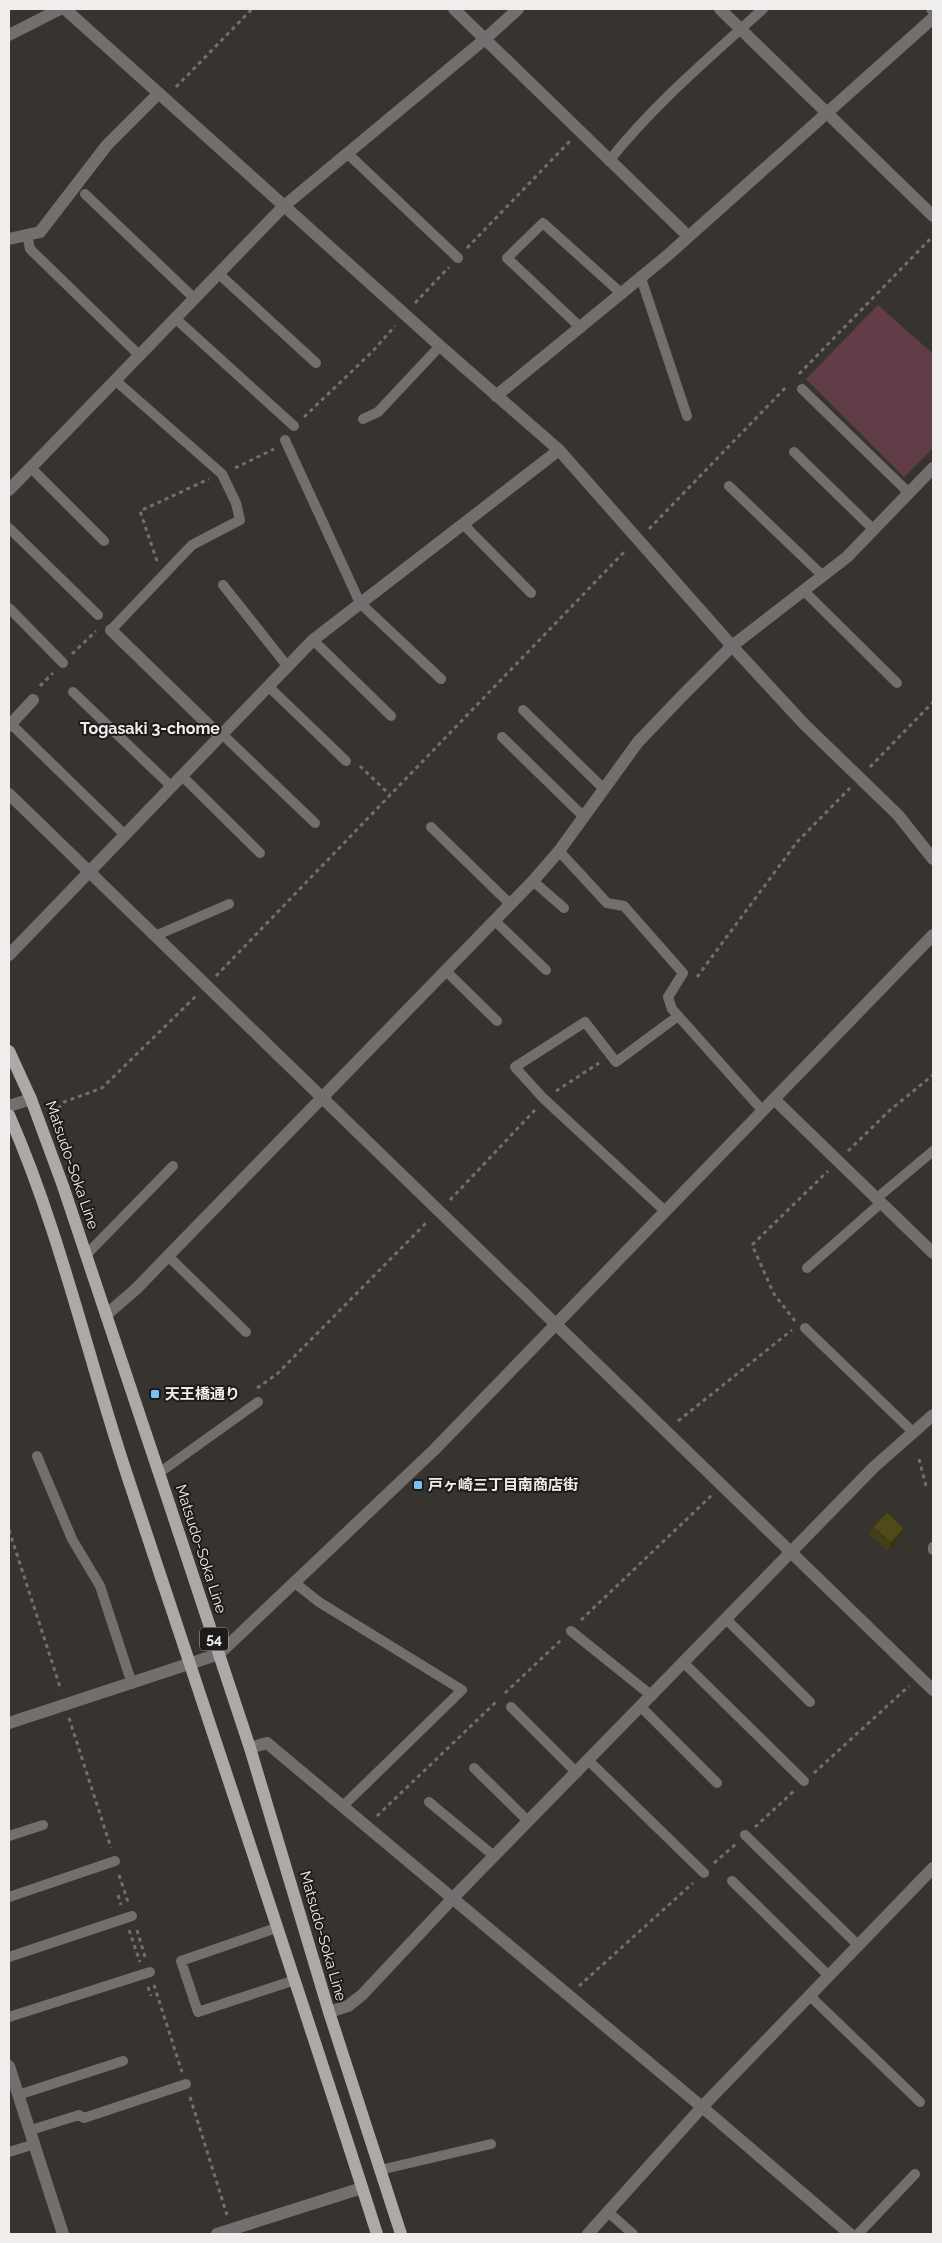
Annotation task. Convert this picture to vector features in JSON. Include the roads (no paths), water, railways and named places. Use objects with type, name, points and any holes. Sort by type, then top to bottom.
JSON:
[{"type":"main road","name":"Matsudo-Soka Line","points":[[9,1051],[31,1099],[86,1255],[219,1654],[250,1748],[329,2012],[401,2234]]},
{"type":"main road","name":"54","points":[[9,1115],[40,1193],[67,1273],[125,1470],[377,2234]]},
{"type":"street","points":[[9,35],[60,9]]},
{"type":"street","points":[[65,9],[405,315],[560,450],[732,646],[804,724],[898,815],[933,859]]},
{"type":"street","points":[[454,9],[688,236]]},
{"type":"street","points":[[9,490],[284,206],[485,39],[518,9]]},
{"type":"street","points":[[720,9],[933,216]]},
{"type":"street","points":[[496,396],[641,278],[933,18]]},
{"type":"street","points":[[9,239],[40,232],[107,145],[162,96]]},
{"type":"street","points":[[9,955],[313,640],[560,450]]},
{"type":"street","points":[[106,1315],[168,1256],[533,881],[559,851],[638,742],[732,646],[847,557],[933,468]]},
{"type":"street","points":[[111,630],[221,735]]},
{"type":"street","points":[[10,724],[33,700]]},
{"type":"street","points":[[9,794],[933,1690]]},
{"type":"street","points":[[9,1723],[219,1654],[434,1450],[933,935]]},
{"type":"street","points":[[774,1098],[933,1253]]},
{"type":"street","points":[[9,1106],[31,1099]]},
{"type":"street","points":[[329,2012],[348,2006],[362,1995],[494,1856],[589,1761],[874,1467],[933,1415]]},
{"type":"street","points":[[250,1748],[267,1743],[454,1898],[850,2234]]},
{"type":"street","points":[[588,2234],[702,2107],[933,1868]]},
{"type":"street","points":[[9,2066],[11,2082],[31,2130],[63,2234]]},
{"type":"street","points":[[217,2234],[362,2188]]},
{"type":"lane","points":[[609,161],[624,141],[676,90],[764,9]]},
{"type":"lane","points":[[347,153],[458,258]]},
{"type":"lane","points":[[86,194],[194,299]]},
{"type":"lane","points":[[581,328],[508,258],[543,223],[622,294]]},
{"type":"lane","points":[[27,235],[30,248],[140,356]]},
{"type":"lane","points":[[219,274],[316,363]]},
{"type":"lane","points":[[641,278],[687,416]]},
{"type":"lane","points":[[176,319],[294,426]]},
{"type":"lane","points":[[363,419],[378,412],[440,346]]},
{"type":"lane","points":[[111,630],[192,545],[240,520],[236,503],[222,474],[116,381]]},
{"type":"lane","points":[[802,389],[909,493]]},
{"type":"lane","points":[[285,440],[360,602],[441,679]]},
{"type":"lane","points":[[794,452],[874,530]]},
{"type":"lane","points":[[31,468],[104,541]]},
{"type":"lane","points":[[729,486],[823,576]]},
{"type":"lane","points":[[463,524],[531,593]]},
{"type":"lane","points":[[9,528],[98,615]]},
{"type":"lane","points":[[223,585],[288,667]]},
{"type":"lane","points":[[804,591],[897,683]]},
{"type":"lane","points":[[9,608],[63,663]]},
{"type":"lane","points":[[313,640],[390,716]]},
{"type":"lane","points":[[269,687],[346,761]]},
{"type":"lane","points":[[73,692],[172,787]]},
{"type":"lane","points":[[523,710],[604,789]]},
{"type":"lane","points":[[10,724],[125,835]]},
{"type":"lane","points":[[221,735],[315,823]]},
{"type":"lane","points":[[502,738],[584,817]]},
{"type":"lane","points":[[182,776],[260,853]]},
{"type":"lane","points":[[431,827],[510,904]]},
{"type":"lane","points":[[559,851],[607,904],[624,906],[683,973],[668,997],[672,1009],[762,1110]]},
{"type":"lane","points":[[533,881],[564,908]]},
{"type":"lane","points":[[155,936],[229,904]]},
{"type":"lane","points":[[494,920],[546,970]]},
{"type":"lane","points":[[446,970],[497,1021]]},
{"type":"lane","points":[[665,1211],[515,1067],[585,1022],[616,1062],[678,1016]]},
{"type":"lane","points":[[806,1268],[933,1151]]},
{"type":"lane","points":[[86,1255],[173,1166]]},
{"type":"lane","points":[[168,1256],[246,1332]]},
{"type":"lane","points":[[805,1328],[913,1432]]},
{"type":"lane","points":[[159,1473],[258,1402]]},
{"type":"lane","points":[[37,1456],[72,1539],[100,1586],[132,1684]]},
{"type":"lane","points":[[295,1583],[319,1602],[462,1690],[344,1806]]},
{"type":"lane","points":[[726,1619],[810,1702]]},
{"type":"lane","points":[[571,1630],[652,1696]]},
{"type":"lane","points":[[684,1663],[804,1781]]},
{"type":"lane","points":[[511,1707],[577,1773]]},
{"type":"lane","points":[[640,1707],[717,1782]]},
{"type":"lane","points":[[589,1761],[704,1873]]},
{"type":"lane","points":[[474,1768],[528,1821]]},
{"type":"lane","points":[[429,1802],[494,1856]]},
{"type":"lane","points":[[9,1836],[43,1825]]},
{"type":"lane","points":[[745,1836],[858,1946]]},
{"type":"lane","points":[[9,1897],[115,1861]]},
{"type":"lane","points":[[732,1881],[830,1976]]},
{"type":"lane","points":[[9,1957],[129,1917]]},
{"type":"lane","points":[[276,1928],[181,1961],[198,2012],[294,1980]]},
{"type":"lane","points":[[9,2017],[147,1973]]},
{"type":"lane","points":[[809,1995],[920,2102]]},
{"type":"lane","points":[[18,2095],[123,2061]]},
{"type":"lane","points":[[31,2130],[79,2116],[84,2118],[186,2084]]},
{"type":"lane","points":[[9,2152],[35,2144]]},
{"type":"lane","points":[[380,2170],[491,2144]]},
{"type":"lane","points":[[858,2234],[915,2174]]},
{"type":"lane","points":[[608,2212],[633,2234]]},
{"type":"place","name":"天王橋通り","points":[[155,1394]]},
{"type":"place","name":"戸ヶ崎三丁目南商店街","points":[[418,1485]]},
{"type":"district","name":"Togasaki 3-chome","points":[[150,728]]}]
